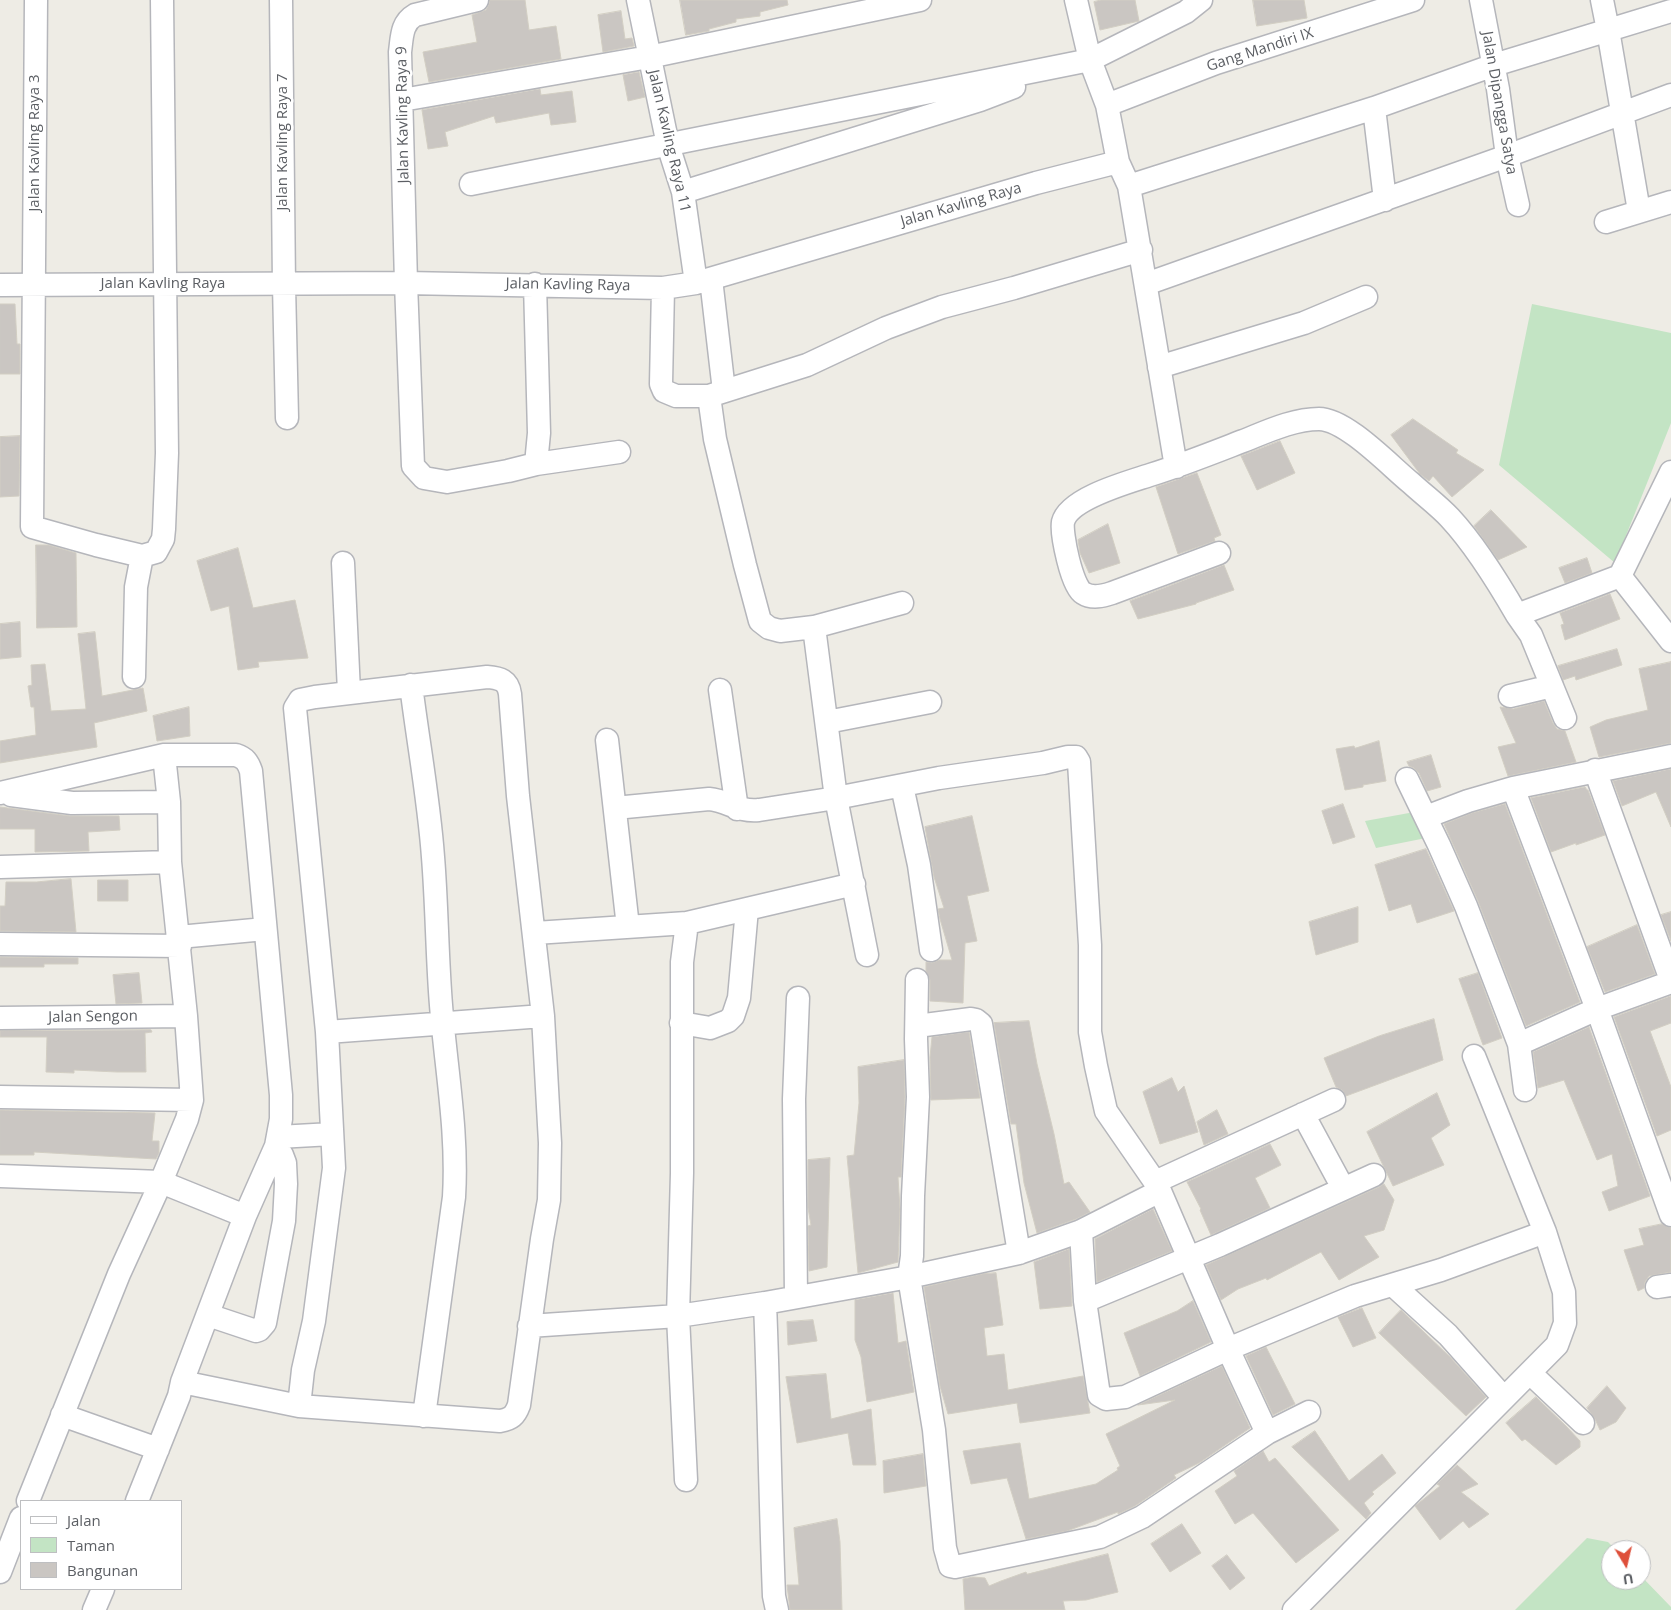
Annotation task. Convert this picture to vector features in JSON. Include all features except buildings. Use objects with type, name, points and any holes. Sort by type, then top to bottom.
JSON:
[{"type":"street","name":"Jalan Kavling Raya 3","points":[[36,0],[32,526],[142,556]]},
{"type":"street","points":[[134,676],[136,587],[142,556],[156,552],[163,539],[164,529],[166,453],[162,0]]},
{"type":"street","name":"Jalan Kavling Raya 7","points":[[281,0],[287,418]]},
{"type":"street","name":"Jalan Kavling Raya 9","points":[[477,0],[426,12],[408,19],[403,30],[400,52],[413,466],[424,478],[447,482],[536,464],[620,452]]},
{"type":"street","name":"Jalan Kavling Raya 11","points":[[638,0],[668,145],[683,192],[703,281],[716,394],[715,440],[760,621],[769,628],[780,631],[814,628]]},
{"type":"street","points":[[402,100],[649,57],[920,0]]},
{"type":"street","points":[[1076,0],[1090,60],[1107,105],[1118,162],[1128,186],[1176,467]]},
{"type":"street","name":"Gang Mandiri IX","points":[[1107,105],[1216,63],[1414,0]]},
{"type":"street","name":"Jalan Dipangga Satya","points":[[1481,0],[1494,65],[1507,156],[1518,205]]},
{"type":"street","points":[[1602,0],[1639,211]]},
{"type":"street","points":[[683,192],[1052,68],[1090,60],[1190,4]]},
{"type":"street","points":[[1128,186],[1374,108],[1494,65],[1671,11]]},
{"type":"street","points":[[471,184],[668,145],[978,92]]},
{"type":"street","points":[[1146,284],[1507,156],[1671,94]]},
{"type":"street","points":[[1374,108],[1385,200]]},
{"type":"street","name":"Jalan Kavling Raya","points":[[0,285],[406,283],[535,284],[663,288],[703,281],[1036,182],[1118,162]]},
{"type":"street","points":[[1606,222],[1671,202]]},
{"type":"street","points":[[663,288],[661,375],[664,391],[676,396],[716,394],[807,365],[886,328],[942,307],[1014,288],[1140,250]]},
{"type":"street","points":[[535,284],[539,434],[536,464]]},
{"type":"street","points":[[1159,367],[1304,323],[1366,296]]},
{"type":"street","points":[[1219,553],[1101,596],[1090,596],[1081,592],[1076,584],[1062,528],[1065,516],[1082,501],[1128,482],[1176,467],[1276,428],[1319,419],[1333,422],[1362,441],[1450,518],[1493,575],[1531,635],[1565,718]]},
{"type":"street","points":[[1517,615],[1620,576],[1671,472]]},
{"type":"street","points":[[343,563],[349,692]]},
{"type":"street","points":[[1620,576],[1671,641]]},
{"type":"street","points":[[867,955],[836,798],[814,628],[902,603]]},
{"type":"street","points":[[182,1382],[299,1406],[500,1422],[514,1416],[519,1405],[548,1200],[550,1143],[543,1016],[518,796],[509,686],[504,680],[498,678],[487,677],[304,698],[300,700],[295,708],[327,1032],[334,1168],[314,1320],[303,1370],[299,1406]]},
{"type":"street","points":[[411,685],[433,857],[442,1023],[450,1078],[455,1174],[454,1196],[424,1416]]},
{"type":"street","points":[[1510,696],[1552,686]]},
{"type":"street","points":[[720,690],[737,809]]},
{"type":"street","points":[[827,722],[930,702]]},
{"type":"street","points":[[607,740],[628,927]]},
{"type":"street","points":[[1,793],[164,755],[236,755],[244,758],[249,764],[281,1095],[281,1119],[277,1141],[245,1216],[182,1382],[179,1396],[137,1500]]},
{"type":"street","points":[[28,1500],[119,1274],[161,1182],[192,1100],[180,942],[170,862],[169,802],[164,755]]},
{"type":"street","points":[[1426,817],[1468,801],[1513,788],[1671,756]]},
{"type":"street","points":[[615,808],[709,799],[718,800],[737,809],[754,811],[1076,757],[1079,762],[1090,945],[1090,1032],[1106,1111],[1158,1186],[1228,1349],[1267,1433]]},
{"type":"street","points":[[1519,1044],[1597,1009],[1671,981],[1595,770]]},
{"type":"street","points":[[1407,779],[1466,906],[1519,1044],[1525,1090]]},
{"type":"street","points":[[902,786],[920,865],[931,950]]},
{"type":"street","points":[[1513,788],[1597,1009],[1671,1215]]},
{"type":"street","points":[[1,793],[72,804],[169,802]]},
{"type":"street","points":[[0,867],[170,862]]},
{"type":"street","points":[[534,932],[687,923],[854,884]]},
{"type":"street","points":[[681,1023],[710,1028],[728,1021],[733,1016],[739,998],[747,909]]},
{"type":"street","points":[[686,1480],[678,1316],[682,1173],[682,962],[687,923]]},
{"type":"street","points":[[0,944],[180,942],[265,929]]},
{"type":"street","points":[[917,980],[918,1097],[912,1196],[912,1256],[909,1277],[934,1430],[945,1548],[950,1566],[954,1567],[1100,1538],[1142,1517],[1267,1433],[1309,1412]]},
{"type":"street","points":[[796,1297],[794,1099],[798,998]]},
{"type":"street","name":"Jalan Sengon","points":[[0,1018],[186,1016]]},
{"type":"street","points":[[327,1032],[543,1016]]},
{"type":"street","points":[[916,1026],[971,1019],[976,1020],[980,1024],[1019,1253]]},
{"type":"street","points":[[1294,1610],[1557,1345],[1564,1323],[1564,1292],[1545,1232],[1474,1056]]},
{"type":"street","points":[[0,1098],[192,1100]]},
{"type":"street","points":[[530,1326],[678,1316],[765,1303],[909,1277],[1019,1253],[1081,1231],[1158,1186],[1334,1100]]},
{"type":"street","points":[[1303,1114],[1342,1188]]},
{"type":"street","points":[[277,1141],[332,1134]]},
{"type":"street","points":[[208,1315],[256,1331],[265,1323],[284,1221],[286,1184],[284,1163],[277,1141]]},
{"type":"street","points":[[1085,1301],[1190,1258],[1374,1175]]},
{"type":"street","points":[[0,1176],[161,1182],[245,1216]]},
{"type":"street","points":[[1081,1231],[1085,1301],[1099,1395],[1102,1398],[1116,1399],[1228,1349],[1355,1296],[1441,1270],[1545,1232]]},
{"type":"street","points":[[1393,1285],[1448,1336],[1504,1398]]},
{"type":"street","points":[[765,1303],[770,1412],[770,1506],[774,1596],[777,1610]]},
{"type":"street","points":[[1530,1373],[1583,1423]]},
{"type":"street","points":[[62,1415],[158,1449]]},
{"type":"street","points":[[0,1572],[20,1521]]},
{"type":"street","points":[[94,1610],[103,1590]]},
{"type":"green space","points":[[1532,304],[1671,333],[1671,423],[1615,563],[1499,465]]},
{"type":"green space","points":[[1420,811],[1426,838],[1376,848],[1365,821]]},
{"type":"green space","points":[[1587,1538],[1601,1541],[1601,1590],[1651,1590],[1651,1586],[1671,1607],[1671,1610],[1515,1610]]}]
